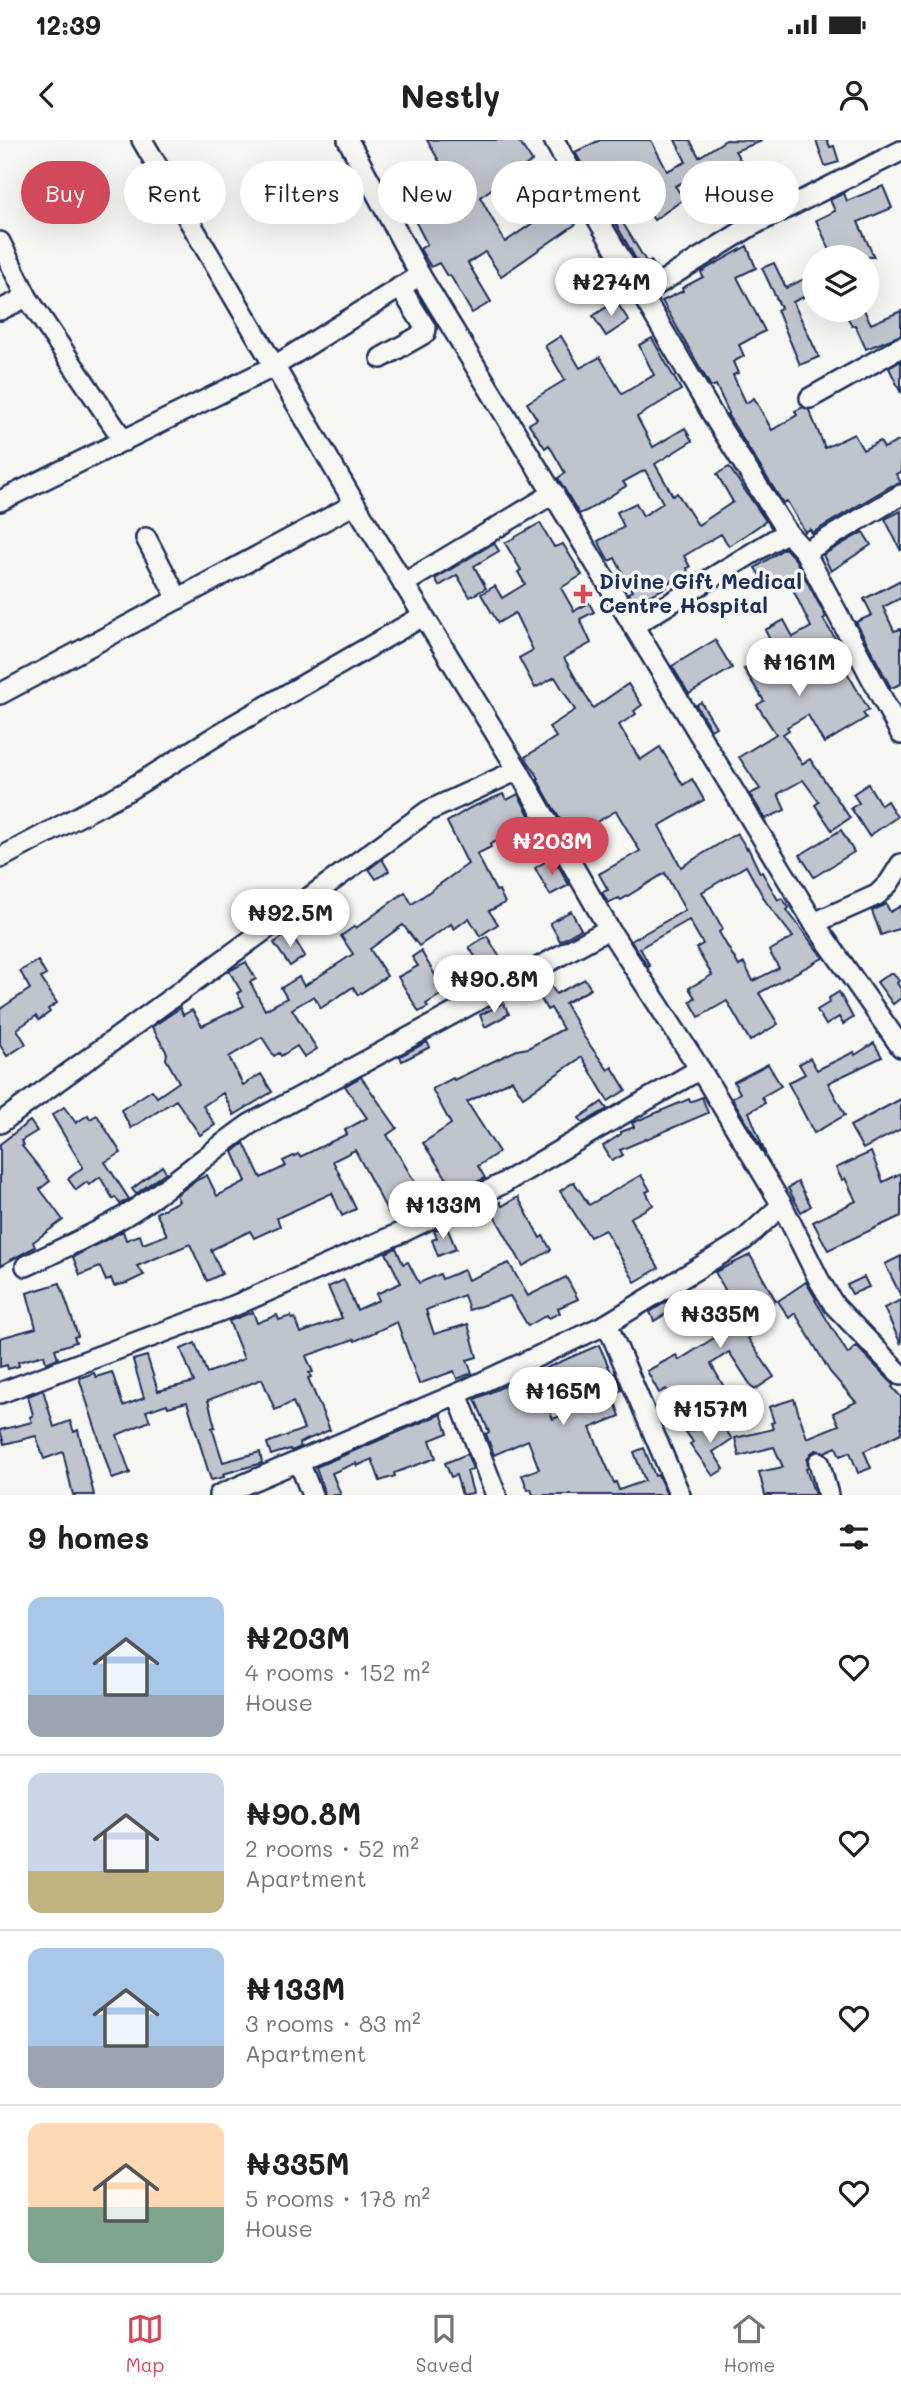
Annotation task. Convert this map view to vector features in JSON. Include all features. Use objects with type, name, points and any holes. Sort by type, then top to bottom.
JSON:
[{"type":"street","points":[[142,140],[273,367],[518,770],[609,929],[700,1069],[782,1205],[834,1305],[901,1376]]},
{"type":"street","points":[[348,140],[420,275],[814,923],[898,1036]]},
{"type":"street","points":[[554,140],[717,422],[787,532],[805,552],[901,734]]},
{"type":"street","points":[[642,294],[751,226],[901,151]]},
{"type":"street","points":[[0,242],[27,298],[124,441]]},
{"type":"street","points":[[0,501],[273,367],[420,275]]},
{"type":"street","points":[[381,358],[426,330],[400,287]]},
{"type":"street","points":[[0,310],[27,298]]},
{"type":"street","points":[[810,398],[901,347]]},
{"type":"street","points":[[403,584],[554,493]]},
{"type":"street","points":[[805,552],[901,495]]},
{"type":"street","points":[[0,694],[355,504]]},
{"type":"street","points":[[633,626],[787,532]]},
{"type":"street","points":[[146,538],[178,599]]},
{"type":"street","points":[[0,858],[127,791],[232,726],[423,616]]},
{"type":"street","points":[[0,1123],[428,811],[518,770]]},
{"type":"street","points":[[814,923],[877,895],[889,883],[901,864]]},
{"type":"street","points":[[26,1265],[106,1228],[250,1124],[609,929]]},
{"type":"street","points":[[0,1393],[236,1305],[407,1230],[502,1184],[700,1069]]},
{"type":"street","points":[[219,1495],[457,1394],[607,1324],[744,1240],[782,1205]]},
{"type":"street","points":[[607,1324],[680,1495]]},
{"type":"street","points":[[457,1394],[496,1495]]},
{"type":"street","points":[[299,1462],[313,1495]]},
{"type":"street","points":[[819,1462],[828,1495]]},
{"type":"building","points":[[427,140],[518,140],[532,161],[491,161],[491,189],[480,197],[491,217],[491,224],[495,224],[505,242],[531,224],[576,224],[501,276],[485,252],[468,263],[491,302],[472,313],[450,275],[447,276],[439,263],[431,267],[420,249],[427,244],[417,224],[477,224],[477,161],[439,161]]},
{"type":"building","points":[[600,140],[651,140],[662,161],[580,161],[575,152]]},
{"type":"building","points":[[675,140],[690,140],[699,157],[726,140],[762,141],[735,151],[741,161],[686,161]]},
{"type":"building","points":[[816,140],[827,140],[830,147],[834,146],[839,162],[825,166]]},
{"type":"building","points":[[680,165],[680,184],[675,186],[680,193],[680,202],[666,212],[666,169],[667,171]]},
{"type":"building","points":[[883,186],[892,208],[858,222],[869,245],[827,245],[816,220],[835,211],[830,200],[844,193],[847,201]]},
{"type":"building","points":[[616,224],[623,224],[647,263],[651,261],[657,270],[646,277]]},
{"type":"building","points":[[747,246],[756,268],[737,277],[765,331],[739,345],[744,356],[733,362],[738,373],[733,375],[746,403],[754,398],[772,430],[797,415],[795,411],[803,407],[809,410],[825,448],[854,434],[863,450],[880,441],[884,448],[901,440],[901,472],[896,474],[901,483],[891,486],[812,533],[810,529],[805,532],[787,501],[783,503],[727,414],[729,413],[716,385],[711,387],[662,301],[703,277],[701,272]]},
{"type":"building","points":[[607,259],[617,276],[610,280],[600,263]]},
{"type":"building","points":[[774,263],[786,288],[802,280],[802,298],[793,302],[819,357],[800,365],[777,310],[781,308],[762,268]]},
{"type":"building","points":[[616,301],[629,321],[606,336],[593,316]]},
{"type":"building","points":[[901,311],[901,335],[866,349],[855,325],[852,326],[850,322],[871,324]]},
{"type":"building","points":[[561,336],[580,368],[600,357],[622,394],[654,375],[639,345],[652,338],[681,390],[637,417],[653,447],[685,428],[692,441],[655,464],[673,496],[677,493],[698,525],[733,502],[717,474],[729,467],[766,521],[729,546],[721,534],[684,556],[690,567],[687,568],[688,572],[666,584],[667,587],[634,603],[628,593],[632,591],[615,558],[609,561],[598,541],[624,527],[617,512],[636,503],[643,516],[663,503],[645,470],[623,482],[626,486],[579,514],[558,478],[565,473],[549,445],[545,448],[529,424],[537,419],[527,403],[565,380],[545,346]]},
{"type":"building","points":[[901,361],[901,393],[889,368]]},
{"type":"building","points":[[901,511],[901,551],[885,519]]},
{"type":"building","points":[[540,523],[554,547],[563,544],[582,575],[561,588],[574,611],[589,603],[594,612],[580,619],[591,643],[564,658],[593,708],[628,684],[642,705],[634,711],[636,714],[619,725],[640,760],[660,747],[683,785],[692,779],[704,800],[659,826],[681,867],[737,833],[778,900],[782,898],[789,908],[787,910],[823,958],[759,993],[778,1024],[750,1041],[727,1001],[699,1017],[690,1001],[695,998],[689,988],[712,975],[696,948],[703,944],[689,920],[640,948],[650,966],[648,967],[631,941],[685,910],[665,873],[621,900],[619,898],[608,903],[602,892],[608,890],[599,874],[640,851],[616,811],[570,837],[525,757],[556,737],[549,727],[575,710],[555,677],[535,688],[519,658],[533,650],[515,613],[498,623],[481,594],[495,586],[502,598],[525,584],[518,572],[521,570],[505,543]],"holes":[[[746,866],[766,902],[793,937],[769,951],[779,968],[753,981],[744,963],[739,966],[719,932],[723,929],[702,892]]]},
{"type":"building","points":[[863,532],[871,545],[831,571],[823,555]]},
{"type":"building","points":[[494,543],[499,551],[474,566],[486,588],[470,597],[457,575],[439,586],[435,579]]},
{"type":"building","points":[[785,548],[795,559],[826,617],[823,619],[844,653],[838,657],[869,710],[863,713],[866,718],[824,743],[808,715],[787,727],[789,730],[783,734],[802,764],[810,759],[850,818],[832,830],[815,805],[819,802],[803,780],[778,794],[785,810],[765,819],[750,794],[760,789],[739,757],[776,734],[757,705],[764,701],[744,669],[775,650],[765,630],[784,620],[793,637],[811,627],[787,577],[770,590],[755,568]]},
{"type":"building","points":[[901,580],[901,598],[883,607],[894,631],[901,629],[901,684],[891,688],[856,622],[872,615],[864,599]]},
{"type":"building","points":[[715,640],[732,668],[689,694],[672,666]]},
{"type":"building","points":[[701,702],[716,727],[711,730],[696,705]]},
{"type":"building","points":[[868,784],[881,805],[887,801],[897,817],[869,836],[851,808],[859,803],[853,794]]},
{"type":"building","points":[[503,794],[507,800],[518,794],[534,824],[490,844],[491,847],[477,854],[505,903],[489,911],[498,924],[480,936],[469,918],[454,929],[451,924],[419,946],[403,925],[370,949],[387,976],[358,995],[353,987],[321,1008],[314,996],[292,1009],[317,1049],[304,1057],[297,1046],[281,1056],[279,1053],[274,1056],[262,1037],[229,1057],[243,1085],[261,1074],[272,1092],[234,1115],[223,1093],[203,1106],[215,1125],[200,1135],[176,1100],[131,1128],[121,1110],[152,1090],[157,1097],[179,1082],[152,1027],[180,1008],[183,1015],[192,1010],[202,1026],[244,1006],[237,993],[241,991],[229,971],[246,962],[256,979],[250,982],[265,1010],[287,998],[281,988],[299,977],[304,986],[353,954],[341,936],[405,892],[412,904],[468,864],[447,822],[470,808]]},
{"type":"building","points":[[841,830],[854,852],[814,877],[800,855]]},
{"type":"building","points":[[382,859],[389,871],[376,879],[369,869]]},
{"type":"building","points":[[548,860],[553,868],[558,865],[569,885],[550,895],[535,868]]},
{"type":"building","points":[[886,904],[890,912],[901,906],[901,928],[881,935],[872,911]]},
{"type":"building","points":[[571,911],[581,929],[560,941],[550,923]]},
{"type":"building","points":[[290,932],[305,956],[290,966],[274,943]]},
{"type":"building","points":[[487,936],[502,961],[485,972],[469,947]]},
{"type":"building","points":[[421,951],[445,992],[419,1012],[398,977],[418,966],[412,957]]},
{"type":"building","points":[[38,961],[46,975],[41,978],[57,1003],[39,1020],[36,1016],[17,1029],[26,1044],[7,1056],[0,1045],[0,1009],[30,989],[20,971]]},
{"type":"building","points":[[890,973],[899,981],[897,983],[901,989],[901,998],[893,1004],[877,982]]},
{"type":"building","points":[[546,977],[556,994],[585,979],[591,989],[565,1003],[584,1037],[608,1070],[612,1067],[626,1090],[608,1101],[582,1057],[523,1097],[512,1080],[467,1102],[499,1152],[478,1166],[485,1178],[416,1211],[411,1202],[389,1214],[355,1150],[333,1161],[356,1209],[342,1216],[332,1193],[277,1218],[280,1226],[254,1238],[250,1231],[211,1250],[222,1274],[207,1281],[190,1244],[137,1266],[144,1275],[127,1283],[114,1286],[111,1278],[106,1281],[100,1267],[80,1275],[73,1257],[123,1231],[126,1240],[140,1235],[143,1244],[167,1235],[156,1213],[179,1201],[176,1195],[197,1180],[207,1175],[217,1196],[246,1181],[233,1152],[244,1143],[261,1178],[286,1166],[283,1161],[298,1154],[300,1157],[347,1134],[345,1130],[367,1118],[345,1086],[361,1077],[397,1128],[387,1135],[420,1191],[447,1179],[423,1143],[451,1124],[432,1089],[517,1050],[528,1048],[563,1029],[551,1008],[547,1010],[533,984]]},
{"type":"building","points":[[839,992],[853,1018],[843,1024],[839,1017],[826,1025],[817,1010]]},
{"type":"building","points":[[503,1003],[509,1014],[485,1027],[480,1015]]},
{"type":"building","points":[[427,1042],[430,1047],[402,1061],[400,1056]]},
{"type":"building","points":[[874,1043],[882,1057],[828,1083],[845,1115],[814,1133],[788,1083],[805,1074],[799,1064],[810,1058],[817,1070],[854,1052],[855,1055]]},
{"type":"building","points":[[768,1064],[781,1086],[762,1097],[765,1103],[749,1112],[766,1155],[732,1098],[740,1093],[734,1082]]},
{"type":"building","points":[[702,1097],[708,1113],[620,1150],[623,1155],[612,1161],[603,1146],[621,1132],[634,1127],[632,1123],[689,1099],[690,1102]]},
{"type":"building","points":[[901,1099],[901,1129],[863,1149],[850,1126]]},
{"type":"building","points":[[602,1102],[607,1109],[583,1123],[579,1118]]},
{"type":"building","points":[[64,1107],[76,1123],[88,1115],[90,1119],[97,1115],[121,1153],[105,1162],[129,1199],[120,1204],[115,1197],[113,1199],[100,1177],[76,1190],[68,1179],[83,1167],[52,1115]]},
{"type":"building","points":[[30,1121],[37,1131],[21,1141],[24,1145],[22,1146],[50,1181],[40,1189],[63,1220],[33,1242],[35,1247],[0,1266],[0,1144]]},
{"type":"building","points":[[871,1152],[883,1182],[901,1173],[901,1216],[828,1250],[813,1222],[856,1201],[845,1178],[842,1180],[836,1168]]},
{"type":"building","points":[[162,1166],[166,1172],[136,1194],[132,1189]]},
{"type":"building","points":[[641,1175],[650,1190],[646,1192],[653,1205],[630,1218],[659,1268],[635,1282],[605,1230],[590,1237],[560,1191],[574,1182],[589,1205]]},
{"type":"building","points":[[798,1182],[811,1206],[801,1212],[788,1188]]},
{"type":"building","points":[[518,1197],[540,1238],[543,1236],[551,1250],[523,1266],[490,1208],[500,1202],[502,1206]]},
{"type":"building","points":[[446,1225],[456,1249],[438,1256],[432,1240],[437,1238],[434,1231]]},
{"type":"building","points":[[396,1248],[403,1264],[408,1262],[419,1283],[440,1274],[442,1279],[464,1270],[468,1280],[509,1263],[528,1296],[566,1277],[578,1299],[558,1308],[560,1313],[549,1318],[547,1315],[528,1326],[510,1296],[469,1310],[464,1295],[426,1310],[434,1334],[468,1324],[477,1357],[467,1360],[472,1373],[457,1379],[454,1371],[419,1384],[397,1322],[355,1341],[354,1339],[306,1356],[313,1372],[309,1373],[311,1377],[308,1378],[330,1430],[299,1443],[301,1447],[291,1451],[290,1449],[271,1455],[267,1443],[304,1429],[293,1402],[275,1410],[262,1379],[208,1400],[215,1427],[212,1428],[223,1462],[260,1452],[262,1463],[223,1474],[224,1477],[211,1480],[187,1402],[168,1407],[167,1404],[146,1411],[150,1421],[117,1435],[130,1473],[112,1479],[79,1378],[94,1373],[96,1377],[112,1372],[123,1406],[144,1398],[133,1360],[147,1356],[158,1391],[194,1382],[181,1349],[195,1343],[207,1373],[244,1359],[229,1321],[253,1312],[257,1323],[277,1315],[279,1320],[291,1316],[292,1319],[295,1318],[301,1333],[342,1318],[328,1287],[344,1280],[357,1310],[379,1300],[376,1294],[401,1283],[386,1253]]},
{"type":"building","points":[[750,1255],[776,1301],[757,1312],[766,1328],[748,1338],[774,1377],[754,1390],[729,1352],[711,1364],[733,1403],[690,1431],[666,1389],[659,1393],[647,1371],[676,1355],[679,1360],[714,1338],[712,1334],[740,1316],[715,1272]]},
{"type":"building","points":[[901,1256],[901,1296],[885,1264]]},
{"type":"building","points":[[864,1277],[869,1287],[852,1294],[847,1285]]},
{"type":"building","points":[[806,1282],[848,1354],[856,1346],[894,1385],[892,1387],[901,1397],[901,1433],[864,1451],[871,1468],[858,1473],[850,1452],[840,1456],[836,1447],[825,1452],[816,1450],[811,1453],[806,1469],[815,1495],[765,1495],[759,1472],[783,1467],[774,1447],[739,1456],[735,1438],[773,1429],[771,1423],[774,1422],[769,1407],[794,1399],[807,1438],[839,1425],[833,1413],[856,1402],[830,1372],[795,1313],[789,1318],[778,1301]]},
{"type":"building","points":[[60,1283],[78,1336],[74,1337],[76,1342],[55,1349],[58,1358],[46,1363],[44,1355],[18,1362],[19,1366],[8,1369],[7,1365],[0,1367],[0,1338],[36,1328],[27,1293]]},
{"type":"building","points":[[674,1297],[679,1306],[654,1321],[650,1312]]},
{"type":"building","points":[[901,1300],[901,1344],[884,1308]]},
{"type":"building","points":[[599,1345],[622,1390],[612,1394],[620,1416],[590,1428],[614,1483],[616,1482],[619,1490],[645,1481],[634,1452],[644,1448],[655,1476],[658,1475],[667,1495],[533,1495],[522,1475],[539,1469],[528,1440],[494,1455],[486,1434],[489,1432],[475,1399]],"holes":[[[591,1374],[602,1399],[553,1419],[542,1394]]]},
{"type":"building","points":[[43,1390],[54,1427],[70,1421],[74,1432],[78,1430],[94,1495],[73,1495],[63,1452],[44,1459],[36,1436],[4,1444],[0,1430],[32,1422],[28,1396]]},
{"type":"building","points":[[441,1414],[448,1433],[430,1440],[436,1458],[380,1481],[372,1459],[357,1466],[356,1463],[332,1473],[341,1495],[325,1495],[316,1467]]},
{"type":"building","points":[[720,1422],[732,1439],[713,1452],[724,1469],[713,1476],[690,1444],[693,1442],[686,1432]]},
{"type":"building","points":[[467,1454],[473,1469],[467,1471],[473,1493],[462,1495],[456,1475],[451,1477],[445,1463]]},
{"type":"place","name":"Divine Gift Medical Centre Hospital","points":[[583,594]]}]
